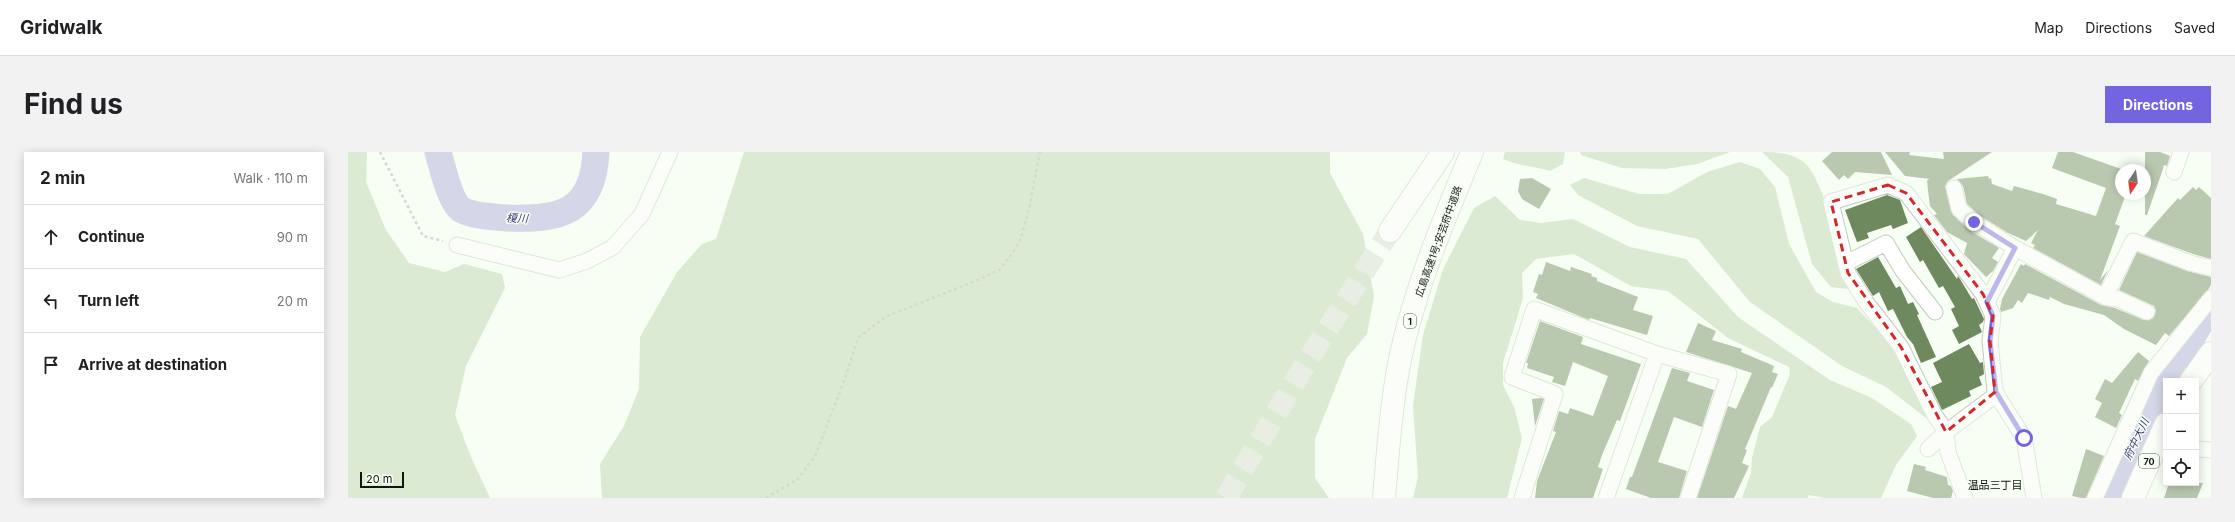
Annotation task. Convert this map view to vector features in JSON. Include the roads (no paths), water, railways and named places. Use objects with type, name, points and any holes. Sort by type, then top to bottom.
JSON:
[{"type":"main road","points":[[1390,231],[1443,152]]},
{"type":"main road","name":"広島高速1号;安芸府中道路","points":[[1384,498],[1394,393],[1409,322],[1436,243],[1472,152]]},
{"type":"main road","points":[[2194,378],[2211,353]]},
{"type":"main road","name":"70","points":[[2133,498],[2161,445]]},
{"type":"street","points":[[457,245],[559,270],[587,261],[613,246],[642,214],[670,152]]},
{"type":"street","points":[[2174,172],[2181,152]]},
{"type":"street","points":[[1965,498],[1948,452],[1946,432],[1934,414],[1901,347],[1866,302],[1848,273],[1831,202],[1888,185],[1906,193],[1983,294],[1993,316],[1990,341],[1997,394],[2024,438],[2034,498]]},
{"type":"street","points":[[1954,188],[1958,209],[1974,222],[2015,248],[2105,297],[2118,299],[2147,312]]},
{"type":"street","points":[[2105,297],[2133,241],[2190,263],[2211,268]]},
{"type":"street","points":[[1846,263],[1886,243],[1903,271],[1935,312]]},
{"type":"street","points":[[1987,302],[2015,248]]},
{"type":"street","points":[[2094,498],[2151,373],[2211,298]]},
{"type":"street","points":[[1522,498],[1555,394],[1512,377],[1534,309],[1657,354],[1729,374],[1688,498]]},
{"type":"street","points":[[1606,498],[1657,354]]},
{"type":"street","points":[[1928,449],[1946,432],[1997,394]]},
{"type":"street","points":[[2199,449],[2211,450]]},
{"type":"waterway","name":"榎川","points":[[438,152],[450,192],[462,210],[472,214],[507,218],[543,217],[558,214],[570,209],[580,200],[588,188],[593,172],[596,152]]},
{"type":"waterway","name":"府中大川","points":[[2169,378],[2200,323],[2211,309]]},
{"type":"waterway","name":"府中大川","points":[[2109,498],[2137,434],[2163,387]]},
{"type":"tunnel","points":[[1226,498],[1306,363],[1390,231]]},
{"type":"district","name":"温品三丁目","points":[[1995,485]]}]
